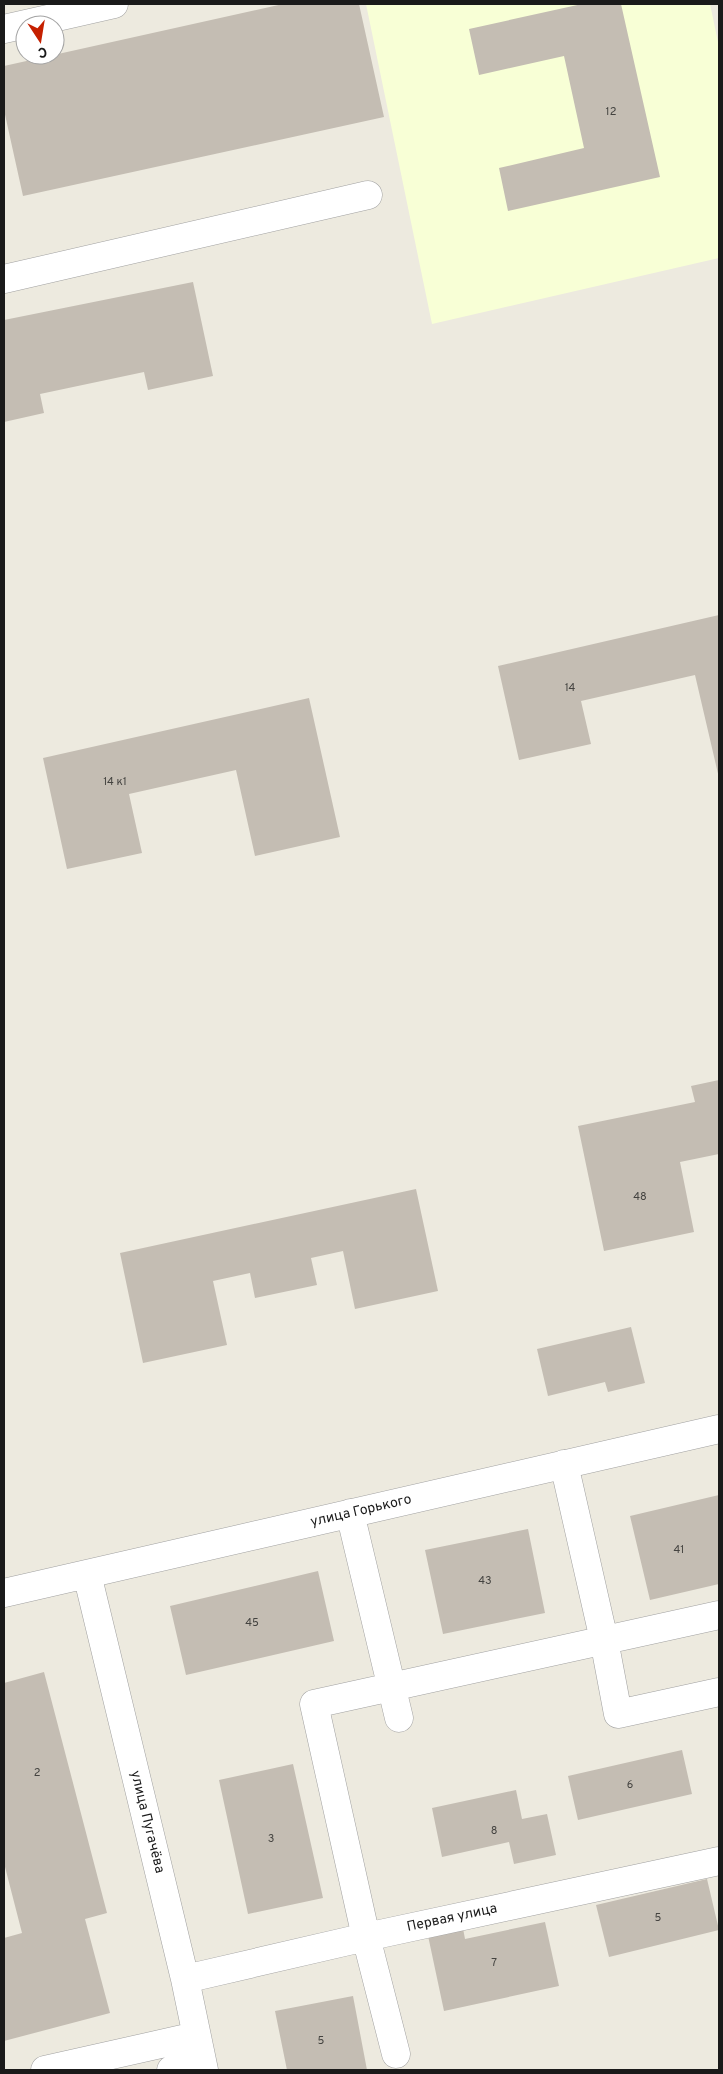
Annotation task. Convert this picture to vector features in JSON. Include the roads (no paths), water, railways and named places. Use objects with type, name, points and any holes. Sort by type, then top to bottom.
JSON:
[{"type":"street","points":[[4,29],[114,4]]},
{"type":"street","points":[[4,279],[368,196]]},
{"type":"street","name":"улица Горького","points":[[4,1593],[719,1429]]},
{"type":"street","points":[[564,1464],[604,1640],[618,1714],[719,1692]]},
{"type":"street","points":[[350,1513],[399,1718]]},
{"type":"street","name":"улица Пугачёва","points":[[87,1574],[185,1979],[203,2066]]},
{"type":"street","points":[[396,2054],[366,1937],[314,1704],[719,1615]]},
{"type":"street","name":"Первая улица","points":[[185,1979],[366,1937],[719,1861]]},
{"type":"street","points":[[45,2070],[196,2036]]},
{"type":"street","points":[[171,2070],[203,2066]]}]
